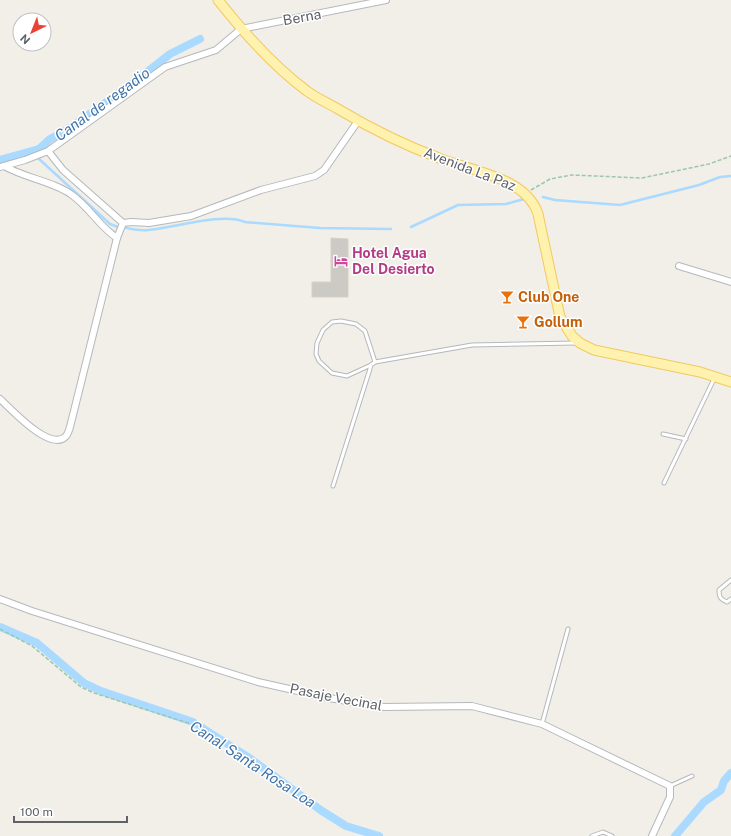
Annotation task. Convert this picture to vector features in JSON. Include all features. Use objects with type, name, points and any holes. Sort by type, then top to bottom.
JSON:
[{"type":"main road","name":"Avenida La Paz","points":[[218,0],[240,29],[276,65],[308,91],[358,121],[438,158],[514,185],[525,193],[533,202],[538,214],[560,317],[568,331],[580,343],[599,352],[715,377],[731,382]]},
{"type":"street","name":"Berna","points":[[240,29],[386,0]]},
{"type":"street","points":[[2,166],[48,151],[164,67],[216,50],[240,29]]},
{"type":"street","points":[[48,151],[63,170],[123,223],[156,222],[191,216],[261,190],[315,176],[324,170],[358,121]]},
{"type":"street","points":[[2,166],[72,194],[87,208],[104,230],[117,238]]},
{"type":"street","points":[[0,399],[43,436],[60,440],[66,436],[76,406],[117,238],[123,223]]},
{"type":"street","points":[[679,266],[731,282]]},
{"type":"street","name":"Pasaje Vecinal","points":[[0,599],[32,611],[258,682],[384,707],[472,706],[542,724],[670,786]]},
{"type":"street","points":[[652,836],[670,797],[670,786]]},
{"type":"lane","points":[[375,362],[365,331],[356,324],[341,321],[332,322],[323,330],[317,343],[316,354],[318,361],[332,373],[343,376],[350,375],[375,362],[472,345],[580,343]]},
{"type":"lane","points":[[333,486],[371,365]]},
{"type":"lane","points":[[664,484],[715,377]]},
{"type":"lane","points":[[663,434],[686,439]]},
{"type":"lane","points":[[731,580],[718,590],[719,596],[722,600],[727,602],[731,599]]},
{"type":"lane","points":[[542,724],[568,629]]},
{"type":"lane","points":[[670,786],[692,776]]},
{"type":"lane","points":[[592,836],[603,832],[612,836]]},
{"type":"path","points":[[525,193],[550,179],[572,175],[642,178],[709,164],[731,156]]},
{"type":"path","points":[[0,629],[32,646],[81,687],[94,693],[191,724]]},
{"type":"building","points":[[331,238],[348,239],[348,297],[312,297],[312,282],[331,282]]},
{"type":"waterway","name":"Canal de regadio","points":[[0,160],[39,149],[50,139],[67,130],[132,84],[170,54],[200,39]]},
{"type":"waterway","points":[[38,158],[110,224],[118,227]]},
{"type":"waterway","points":[[543,197],[555,200],[620,205],[699,185],[720,177],[731,176]]},
{"type":"waterway","points":[[411,227],[458,205],[506,204],[524,199]]},
{"type":"waterway","points":[[123,227],[148,230],[211,220],[235,219],[245,222],[320,228],[391,229]]},
{"type":"waterway","name":"Canal Santa Rosa Loa","points":[[0,627],[37,643],[84,683],[101,691],[193,722],[248,757],[322,811],[346,826],[379,836]]},
{"type":"waterway","name":"Canal de regadio","points":[[675,836],[704,802],[721,790],[724,781],[731,773]]},
{"type":"place","name":"Hotel Agua Del Desierto","points":[[341,261]]},
{"type":"place","name":"Club One","points":[[507,297]]},
{"type":"place","name":"Gollum","points":[[523,322]]}]
